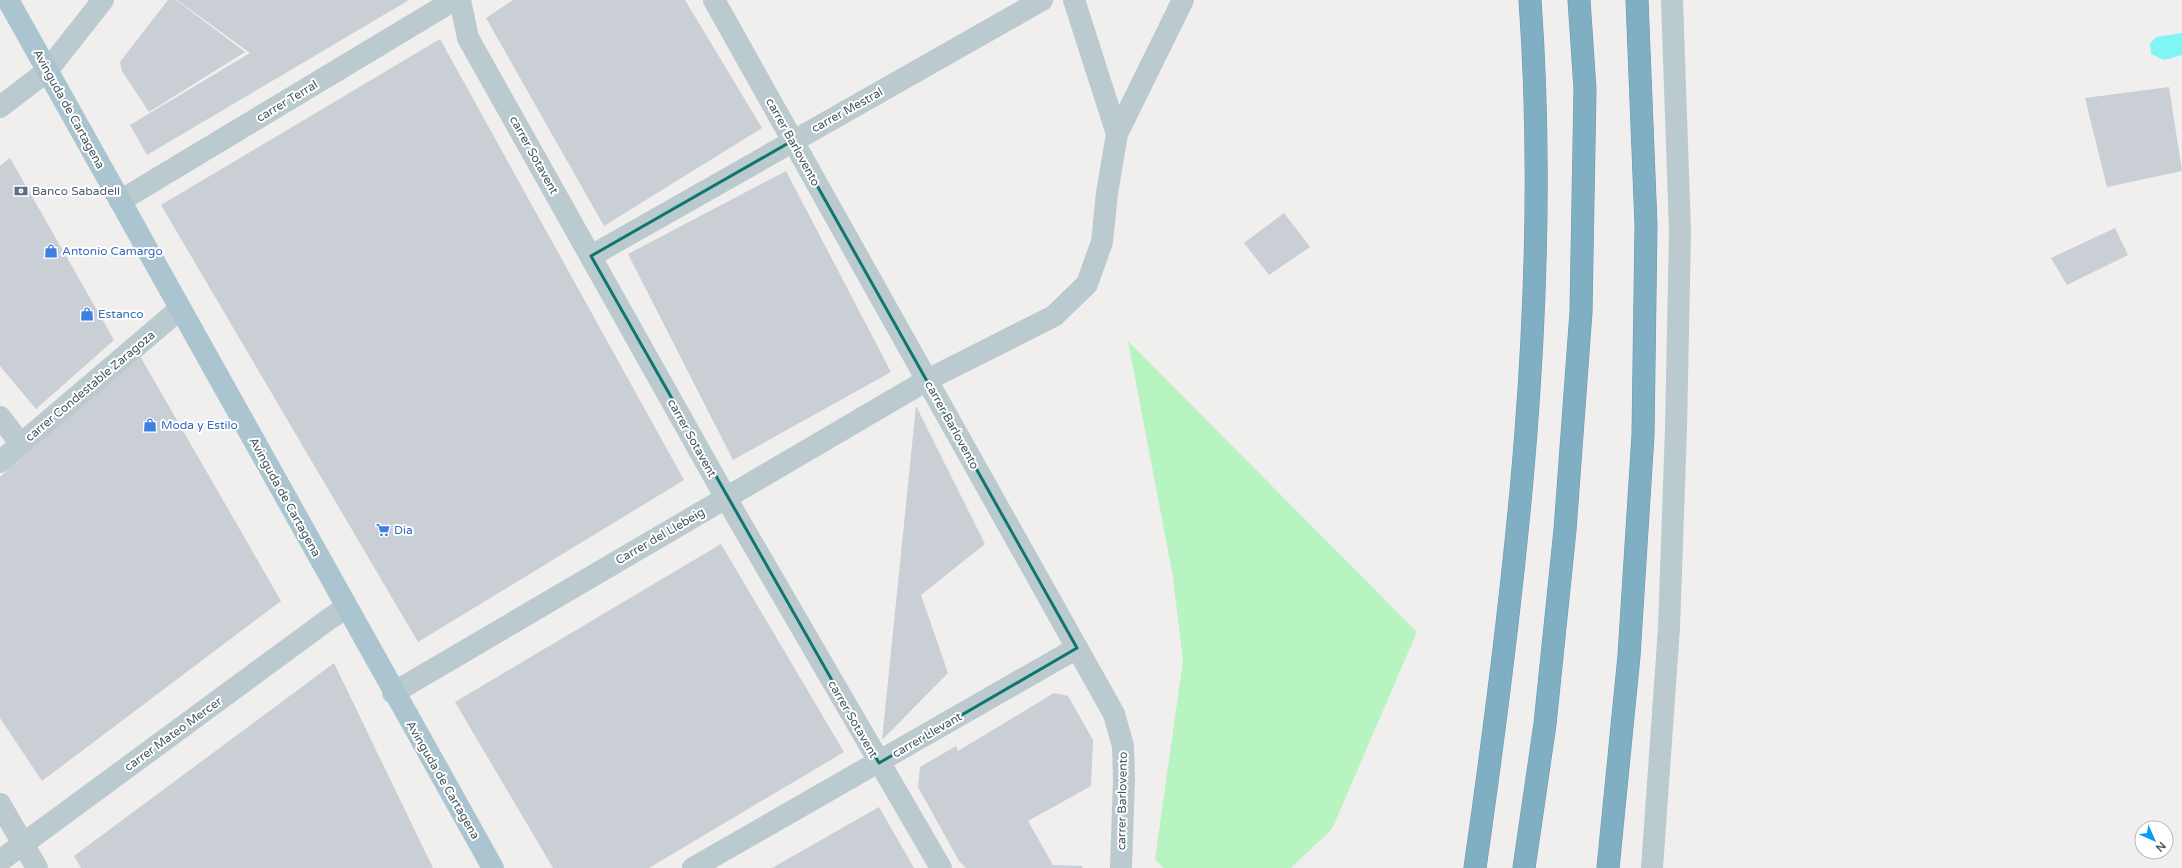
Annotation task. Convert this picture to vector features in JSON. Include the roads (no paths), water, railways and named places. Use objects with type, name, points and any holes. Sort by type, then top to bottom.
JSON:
[{"type":"highway","points":[[1476,868],[1495,730],[1516,547],[1534,324],[1537,130],[1530,0]]},
{"type":"highway","points":[[1524,868],[1545,724],[1565,530],[1581,312],[1584,89],[1579,0]]},
{"type":"highway","points":[[1608,868],[1629,656],[1643,435],[1646,225],[1637,0]]},
{"type":"main road","name":"Avinguda de Cartagena","points":[[8,0],[393,693],[493,868]]},
{"type":"street","points":[[0,107],[47,71],[103,0]]},
{"type":"street","name":"carrer Terral","points":[[120,201],[454,0]]},
{"type":"street","name":"carrer Sotavent","points":[[460,0],[468,38],[726,498],[941,868]]},
{"type":"street","name":"carrer Barlovento","points":[[714,0],[1114,714],[1123,746],[1124,779],[1121,868]]},
{"type":"street","name":"carrer Mestral","points":[[590,256],[1042,0]]},
{"type":"street","points":[[1074,0],[1116,134]]},
{"type":"street","points":[[1116,134],[1183,0]]},
{"type":"street","points":[[1652,868],[1669,628],[1676,429],[1680,232],[1672,0]]},
{"type":"street","name":"Carrer del Llebeig","points":[[393,693],[926,380],[1054,316],[1087,284],[1102,242],[1107,193],[1116,134]]},
{"type":"street","name":"carrer Condestable Zaragoza","points":[[0,462],[180,309]]},
{"type":"street","points":[[0,418],[21,444]]},
{"type":"street","name":"carrer Mateo Mercer","points":[[0,861],[346,608]]},
{"type":"street","name":"carrer Llevant","points":[[693,868],[879,763],[1077,648]]},
{"type":"street","points":[[0,804],[37,868]]},
{"type":"water","points":[[2182,33],[2182,55],[2164,60],[2151,54],[2150,44],[2156,37]]},
{"type":"place","name":"Banco Sabadell","points":[[21,191]]},
{"type":"place","name":"Antonio Camargo","points":[[51,251]]},
{"type":"place","name":"Estanco","points":[[87,314]]},
{"type":"place","name":"Moda y Estilo","points":[[150,425]]},
{"type":"place","name":"Dia","points":[[383,530]]}]
